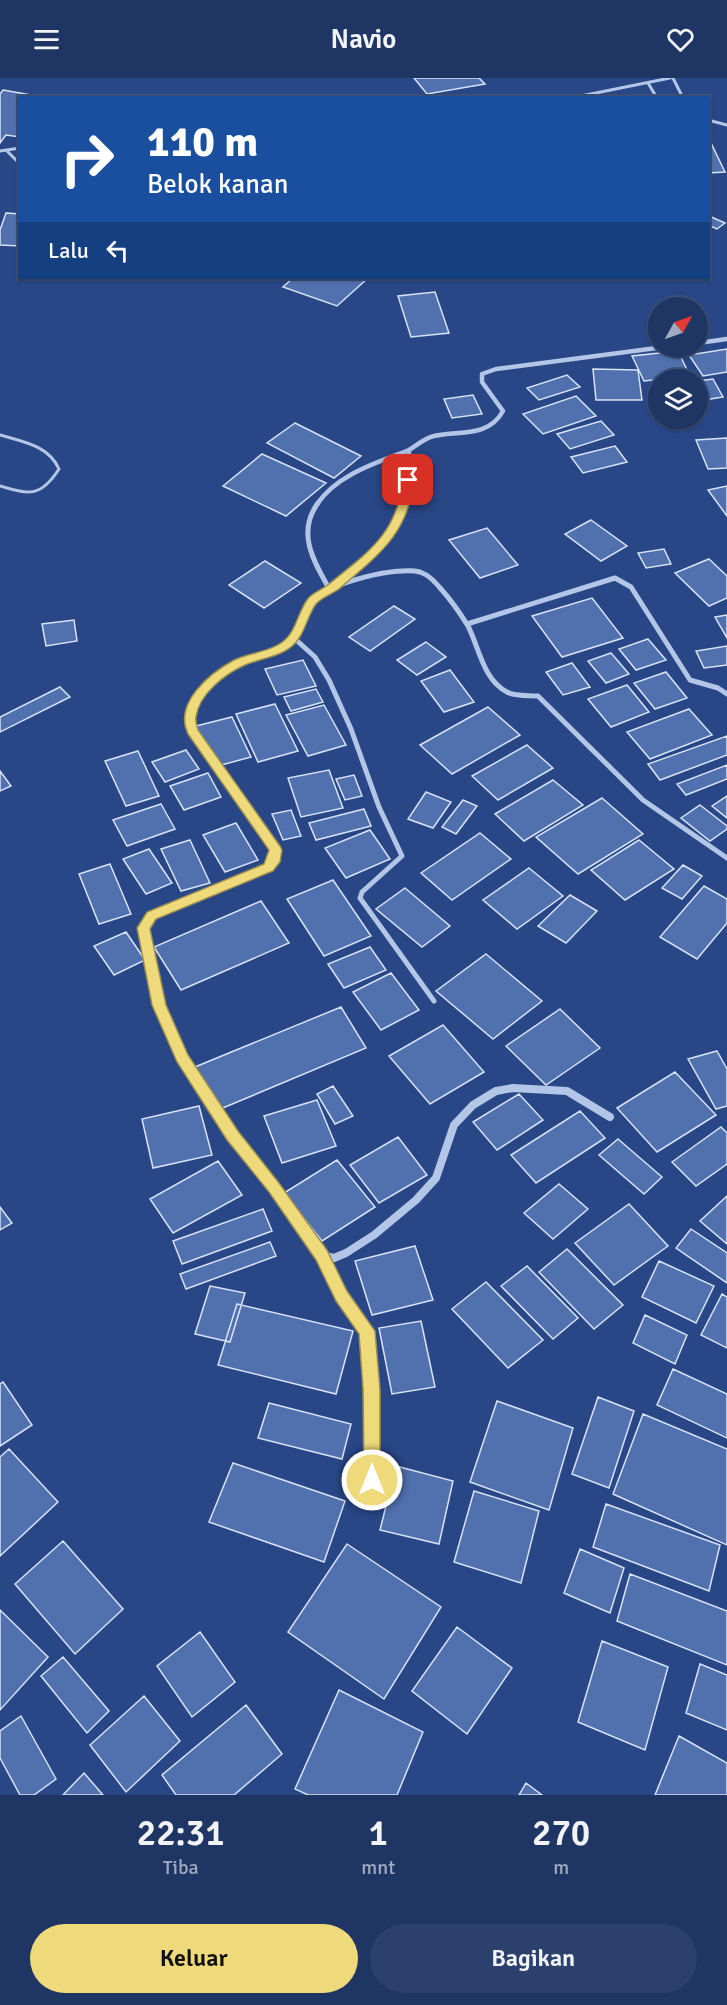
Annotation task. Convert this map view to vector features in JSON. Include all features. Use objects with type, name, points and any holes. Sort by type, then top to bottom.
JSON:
[{"type":"street","points":[[708,342],[727,339]]},
{"type":"street","points":[[330,590],[309,549],[308,520],[313,508],[333,486],[356,471],[409,450],[427,438],[476,432],[497,423],[503,411],[482,382],[481,377],[488,372],[648,349]]},
{"type":"street","points":[[372,1503],[372,1389],[367,1331],[342,1296],[321,1255],[274,1187],[233,1135],[183,1058],[159,1005],[143,928],[151,915],[268,867],[273,862],[275,850],[192,731],[189,717],[199,695],[216,678],[239,663],[284,647],[294,638],[312,600],[330,590],[370,556],[392,531],[401,516],[406,500],[409,450]]},
{"type":"street","points":[[330,590],[395,572],[419,572],[431,579],[467,624],[485,668],[502,689],[514,695],[538,696],[643,800],[727,858]]},
{"type":"street","points":[[467,624],[615,578],[630,587],[690,680],[699,684],[717,685],[727,694]]},
{"type":"street","points":[[294,638],[314,656],[342,705],[388,832],[402,856],[362,892],[360,898],[434,1001]]},
{"type":"street","points":[[321,1255],[334,1258],[346,1253],[374,1235],[416,1200],[436,1178],[454,1125],[473,1105],[496,1091],[513,1088],[567,1091],[610,1117]]},
{"type":"lane","points":[[581,96],[672,78],[682,96]]},
{"type":"lane","points":[[648,83],[656,96]]},
{"type":"lane","points":[[710,121],[727,125]]},
{"type":"lane","points":[[0,150],[18,148]]},
{"type":"lane","points":[[6,150],[18,162]]},
{"type":"lane","points":[[0,435],[53,454],[59,469],[51,484],[34,492],[20,492],[0,486]]},
{"type":"building","points":[[414,78],[479,78],[485,84],[427,94]]},
{"type":"building","points":[[3,90],[37,96],[18,96],[18,137],[6,135],[0,143],[0,94]]},
{"type":"building","points":[[710,141],[725,172],[710,173]]},
{"type":"building","points":[[6,213],[18,214],[18,246],[0,245],[0,230]]},
{"type":"building","points":[[710,216],[725,223],[717,229],[710,226]]},
{"type":"building","points":[[292,279],[367,279],[337,306],[283,287]]},
{"type":"building","points":[[435,292],[449,333],[411,337],[398,296]]},
{"type":"building","points":[[727,349],[727,372],[708,375],[708,369],[698,369],[690,357],[708,357],[708,352]]},
{"type":"building","points":[[648,354],[648,357],[681,357],[687,369],[648,369],[648,381],[644,381],[632,356]]},
{"type":"building","points":[[593,369],[638,370],[642,400],[596,400]]},
{"type":"building","points":[[567,375],[580,387],[539,400],[527,388]]},
{"type":"building","points":[[713,379],[723,397],[708,399],[708,380]]},
{"type":"building","points":[[473,395],[482,414],[452,418],[444,399]]},
{"type":"building","points":[[576,396],[596,416],[543,434],[523,414]]},
{"type":"building","points":[[601,421],[614,435],[570,449],[557,434]]},
{"type":"building","points":[[295,423],[361,456],[334,478],[267,443]]},
{"type":"building","points":[[727,438],[727,468],[708,469],[696,440]]},
{"type":"building","points":[[615,446],[627,462],[583,473],[571,457]]},
{"type":"building","points":[[262,454],[326,483],[286,516],[223,486]]},
{"type":"building","points":[[727,486],[727,516],[708,490]]},
{"type":"building","points":[[591,520],[627,546],[601,561],[565,534]]},
{"type":"building","points":[[487,528],[518,565],[480,578],[449,540]]},
{"type":"building","points":[[664,549],[671,564],[646,568],[638,553]]},
{"type":"building","points":[[709,559],[727,576],[727,598],[709,606],[675,573]]},
{"type":"building","points":[[265,561],[301,583],[264,608],[229,585]]},
{"type":"building","points":[[592,598],[623,638],[562,657],[532,616]]},
{"type":"building","points":[[394,606],[415,619],[370,651],[349,637]]},
{"type":"building","points":[[727,615],[727,638],[715,617]]},
{"type":"building","points":[[74,620],[77,641],[46,646],[42,624]]},
{"type":"building","points":[[648,639],[666,660],[636,670],[619,649]]},
{"type":"building","points":[[426,642],[446,657],[417,675],[397,660]]},
{"type":"building","points":[[727,646],[727,665],[704,668],[696,651]]},
{"type":"building","points":[[611,653],[629,674],[606,683],[588,661]]},
{"type":"building","points":[[303,660],[316,686],[277,695],[265,669]]},
{"type":"building","points":[[572,663],[590,687],[563,695],[546,672]]},
{"type":"building","points":[[450,670],[474,702],[444,712],[421,681]]},
{"type":"building","points":[[666,672],[687,698],[655,709],[634,683]]},
{"type":"building","points":[[627,685],[649,712],[611,727],[588,699]]},
{"type":"building","points":[[60,687],[70,697],[0,732],[0,717]]},
{"type":"building","points":[[316,689],[323,702],[291,711],[284,697]]},
{"type":"building","points":[[275,704],[298,751],[258,762],[236,714]]},
{"type":"building","points":[[324,705],[346,745],[308,756],[286,715]]},
{"type":"building","points":[[488,707],[520,735],[452,774],[420,745]]},
{"type":"building","points":[[689,709],[712,735],[650,759],[627,732]]},
{"type":"building","points":[[232,717],[251,757],[214,767],[196,726]]},
{"type":"building","points":[[727,736],[727,755],[660,780],[648,764]]},
{"type":"building","points":[[527,745],[553,768],[498,800],[472,776]]},
{"type":"building","points":[[186,750],[199,769],[165,782],[152,762]]},
{"type":"building","points":[[138,751],[159,796],[126,806],[105,761]]},
{"type":"building","points":[[727,765],[727,779],[686,795],[677,784]]},
{"type":"building","points":[[329,770],[343,808],[301,817],[288,778]]},
{"type":"building","points":[[0,771],[11,786],[0,791]]},
{"type":"building","points":[[208,773],[221,797],[184,810],[170,786]]},
{"type":"building","points":[[354,775],[362,796],[345,800],[336,779]]},
{"type":"building","points":[[553,780],[583,805],[524,841],[495,814]]},
{"type":"building","points":[[426,792],[451,802],[433,828],[408,819]]},
{"type":"building","points":[[727,796],[727,818],[712,806]]},
{"type":"building","points":[[602,798],[643,834],[578,874],[536,837]]},
{"type":"building","points":[[463,800],[477,806],[456,834],[442,827]]},
{"type":"building","points":[[161,804],[175,829],[127,846],[113,820]]},
{"type":"building","points":[[700,805],[727,826],[727,829],[710,841],[681,818]]},
{"type":"building","points":[[364,809],[371,826],[316,840],[309,823]]},
{"type":"building","points":[[291,810],[301,836],[283,840],[272,814]]},
{"type":"building","points":[[236,823],[258,860],[225,872],[203,835]]},
{"type":"building","points":[[370,830],[390,859],[346,878],[325,848]]},
{"type":"building","points":[[480,833],[511,859],[452,900],[421,873]]},
{"type":"building","points":[[190,840],[210,883],[181,891],[161,849]]},
{"type":"building","points":[[639,840],[674,869],[625,900],[591,870]]},
{"type":"building","points":[[149,849],[172,883],[146,894],[123,859]]},
{"type":"building","points":[[110,864],[131,914],[99,924],[79,874]]},
{"type":"building","points":[[683,865],[702,876],[682,899],[662,888]]},
{"type":"building","points":[[529,868],[563,896],[517,929],[483,900]]},
{"type":"building","points":[[333,880],[371,936],[324,956],[287,899]]},
{"type":"building","points":[[704,886],[727,899],[727,923],[697,959],[660,937]]},
{"type":"building","points":[[405,888],[450,926],[422,947],[376,909]]},
{"type":"building","points":[[570,895],[597,911],[566,943],[538,926]]},
{"type":"building","points":[[261,901],[289,943],[181,990],[154,947]]},
{"type":"building","points":[[126,932],[145,960],[114,975],[94,946]]},
{"type":"building","points":[[370,947],[386,970],[344,988],[328,964]]},
{"type":"building","points":[[486,954],[542,1001],[493,1039],[436,991]]},
{"type":"building","points":[[391,973],[419,1010],[381,1030],[353,992]]},
{"type":"building","points":[[341,1007],[366,1048],[218,1110],[195,1067]]},
{"type":"building","points":[[560,1009],[600,1048],[546,1085],[506,1046]]},
{"type":"building","points":[[443,1025],[484,1072],[430,1104],[389,1056]]},
{"type":"building","points":[[717,1051],[727,1069],[727,1106],[716,1109],[688,1059]]},
{"type":"building","points":[[675,1072],[716,1115],[657,1152],[617,1108]]},
{"type":"building","points":[[333,1086],[353,1116],[335,1124],[317,1094]]},
{"type":"building","points":[[519,1094],[543,1120],[497,1150],[473,1122]]},
{"type":"building","points":[[317,1100],[336,1146],[282,1163],[264,1116]]},
{"type":"building","points":[[199,1106],[212,1155],[153,1168],[142,1119]]},
{"type":"building","points":[[580,1111],[605,1138],[536,1183],[511,1155]]},
{"type":"building","points":[[721,1127],[727,1133],[727,1164],[696,1186],[672,1162]]},
{"type":"building","points":[[398,1137],[427,1175],[379,1203],[350,1165]]},
{"type":"building","points":[[618,1139],[662,1177],[644,1194],[599,1155]]},
{"type":"building","points":[[337,1160],[375,1207],[322,1241],[284,1193]]},
{"type":"building","points":[[218,1161],[242,1195],[173,1233],[150,1199]]},
{"type":"building","points":[[559,1184],[588,1209],[553,1239],[524,1213]]},
{"type":"building","points":[[727,1196],[727,1244],[700,1221]]},
{"type":"building","points":[[629,1204],[668,1246],[614,1285],[575,1243]]},
{"type":"building","points":[[0,1207],[12,1223],[0,1230]]},
{"type":"building","points":[[263,1209],[272,1231],[182,1264],[173,1241]]},
{"type":"building","points":[[691,1229],[727,1253],[727,1283],[676,1248]]},
{"type":"building","points":[[270,1242],[276,1256],[186,1289],[180,1274]]},
{"type":"building","points":[[415,1246],[433,1300],[372,1315],[355,1261]]},
{"type":"building","points":[[567,1249],[623,1305],[594,1329],[539,1272]]},
{"type":"building","points":[[659,1261],[714,1286],[696,1323],[642,1297]]},
{"type":"building","points":[[527,1266],[578,1318],[553,1339],[501,1286]]},
{"type":"building","points":[[486,1282],[543,1340],[508,1368],[452,1309]]},
{"type":"building","points":[[210,1286],[245,1293],[230,1342],[195,1334]]},
{"type":"building","points":[[722,1294],[727,1297],[727,1348],[701,1335]]},
{"type":"building","points":[[237,1304],[353,1331],[336,1394],[218,1365]]},
{"type":"building","points":[[645,1315],[687,1335],[675,1364],[633,1343]]},
{"type":"building","points":[[421,1321],[435,1387],[392,1394],[379,1328]]},
{"type":"building","points":[[673,1369],[727,1394],[727,1438],[657,1405]]},
{"type":"building","points":[[3,1382],[32,1425],[0,1446],[0,1384]]},
{"type":"building","points":[[598,1397],[634,1411],[609,1488],[572,1474]]},
{"type":"building","points":[[497,1401],[573,1428],[549,1510],[470,1482]]},
{"type":"building","points":[[269,1403],[351,1424],[342,1459],[258,1438]]},
{"type":"building","points":[[643,1414],[727,1449],[727,1545],[613,1494]]},
{"type":"building","points":[[9,1449],[58,1502],[0,1556],[0,1457]]},
{"type":"building","points":[[233,1463],[345,1501],[324,1562],[209,1522]]},
{"type":"building","points":[[396,1466],[453,1481],[439,1544],[380,1530]]},
{"type":"building","points":[[474,1491],[539,1511],[521,1583],[454,1562]]},
{"type":"building","points":[[606,1504],[720,1545],[709,1591],[593,1547]]},
{"type":"building","points":[[63,1541],[123,1609],[75,1654],[15,1584]]},
{"type":"building","points":[[347,1544],[441,1607],[384,1699],[288,1632]]},
{"type":"building","points":[[580,1549],[624,1568],[610,1613],[564,1593]]},
{"type":"building","points":[[630,1574],[727,1611],[727,1665],[617,1621]]},
{"type":"building","points":[[0,1610],[48,1657],[0,1710]]},
{"type":"building","points":[[457,1627],[512,1668],[467,1734],[412,1691]]},
{"type":"building","points":[[200,1632],[235,1682],[192,1717],[157,1666]]},
{"type":"building","points":[[602,1641],[668,1667],[645,1750],[578,1722]]},
{"type":"building","points":[[63,1657],[109,1711],[87,1733],[41,1676]]},
{"type":"building","points":[[700,1664],[727,1675],[727,1730],[686,1713]]},
{"type":"building","points":[[339,1690],[423,1732],[397,1795],[308,1795],[295,1789]]},
{"type":"building","points":[[144,1696],[180,1741],[126,1792],[90,1745]]},
{"type":"building","points":[[246,1705],[282,1754],[234,1795],[176,1795],[162,1775]]},
{"type":"building","points":[[21,1716],[56,1779],[34,1795],[20,1795],[0,1758],[0,1731]]},
{"type":"building","points":[[679,1736],[727,1763],[727,1795],[655,1795]]},
{"type":"building","points":[[84,1773],[103,1795],[63,1795]]},
{"type":"building","points":[[526,1783],[542,1795],[519,1795]]},
{"type":"route","points":[[372,1480],[372,1389],[367,1331],[342,1296],[321,1255],[274,1187],[233,1135],[183,1058],[159,1005],[143,928],[151,915],[268,867],[273,862],[275,850],[192,731],[189,717],[199,695],[216,678],[239,663],[284,647],[294,638],[312,600],[330,590],[370,556],[392,531],[401,516],[406,500],[408,480]]}]
